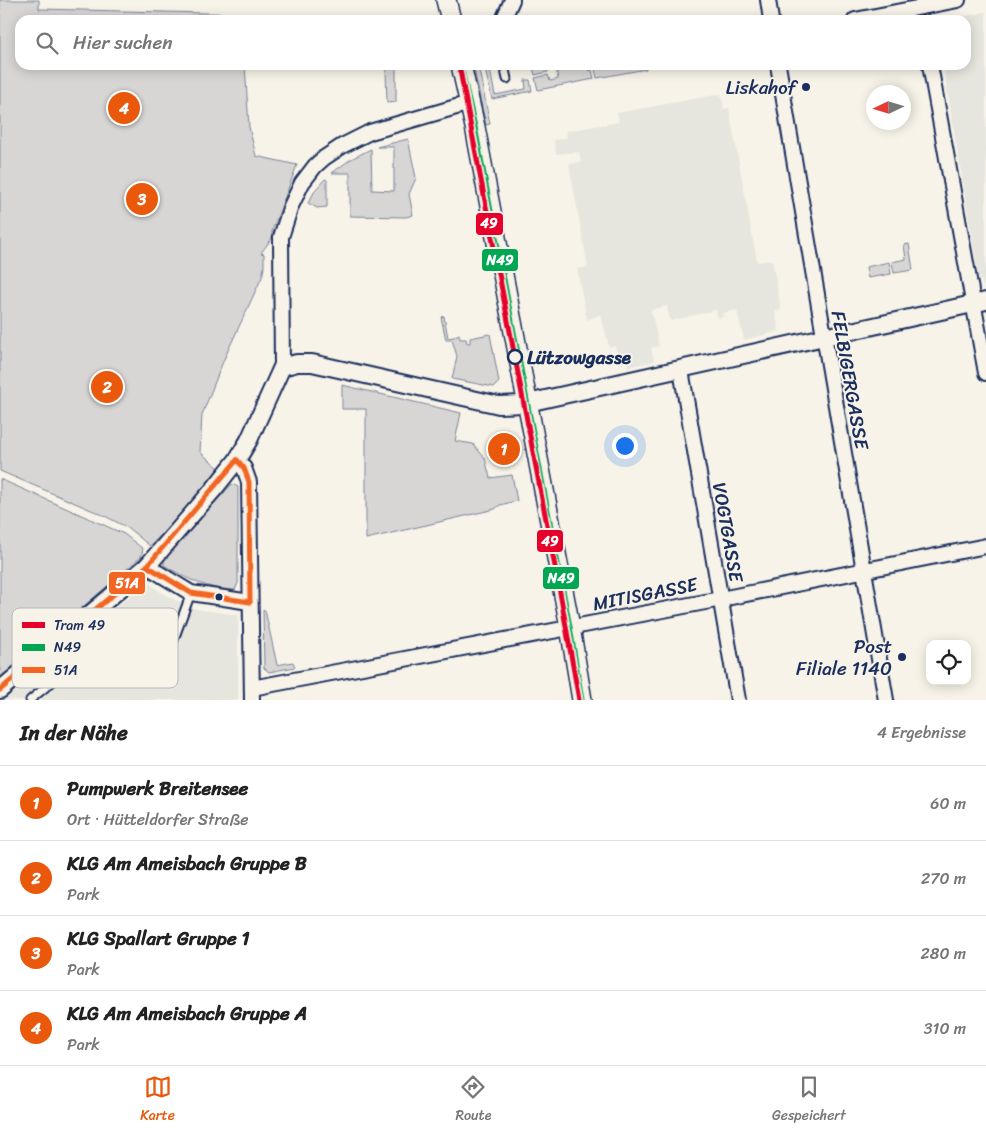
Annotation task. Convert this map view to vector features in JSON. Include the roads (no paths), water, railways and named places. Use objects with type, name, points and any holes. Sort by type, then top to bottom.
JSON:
[{"type":"main road","points":[[446,0],[450,15]]},
{"type":"main road","points":[[462,70],[570,627],[582,700]]},
{"type":"street","points":[[505,15],[512,0]]},
{"type":"street","points":[[768,0],[770,15]]},
{"type":"street","points":[[920,14],[958,0]]},
{"type":"street","name":"FELBIGERGASSE","points":[[779,70],[886,700]]},
{"type":"street","points":[[931,70],[980,302],[986,373]]},
{"type":"street","points":[[97,608],[147,566],[214,489],[237,460],[249,440],[282,367],[282,237],[291,206],[302,183],[315,166],[342,146],[370,132],[470,103]]},
{"type":"street","points":[[282,367],[297,363],[312,363],[499,405],[526,404],[980,302]]},
{"type":"street","name":"VOGTGASSE","points":[[681,370],[738,700]]},
{"type":"street","points":[[237,460],[244,468],[249,482],[252,694]]},
{"type":"street","name":"MITISGASSE","points":[[252,694],[570,627],[986,546]]},
{"type":"street","points":[[147,566],[191,593],[250,602]]},
{"type":"street","points":[[0,690],[12,680]]},
{"type":"lane","points":[[505,70],[507,80]]},
{"type":"lane","points":[[178,628],[191,593]]},
{"type":"lane","points":[[30,700],[45,688]]},
{"type":"tram line","name":"49","points":[[460,70],[579,700]]},
{"type":"place","name":"Liskahof","points":[[806,87]]},
{"type":"place","name":"KLG Am Ameisbach Gruppe A","points":[[124,108]]},
{"type":"place","name":"KLG Spallart Gruppe 1","points":[[142,199]]},
{"type":"place","name":"Lützowgasse","points":[[515,357]]},
{"type":"place","name":"KLG Am Ameisbach Gruppe B","points":[[107,387]]},
{"type":"place","name":"Pumpwerk Breitensee","points":[[504,449]]},
{"type":"place","name":"Post Filiale 1140","points":[[902,657]]}]
